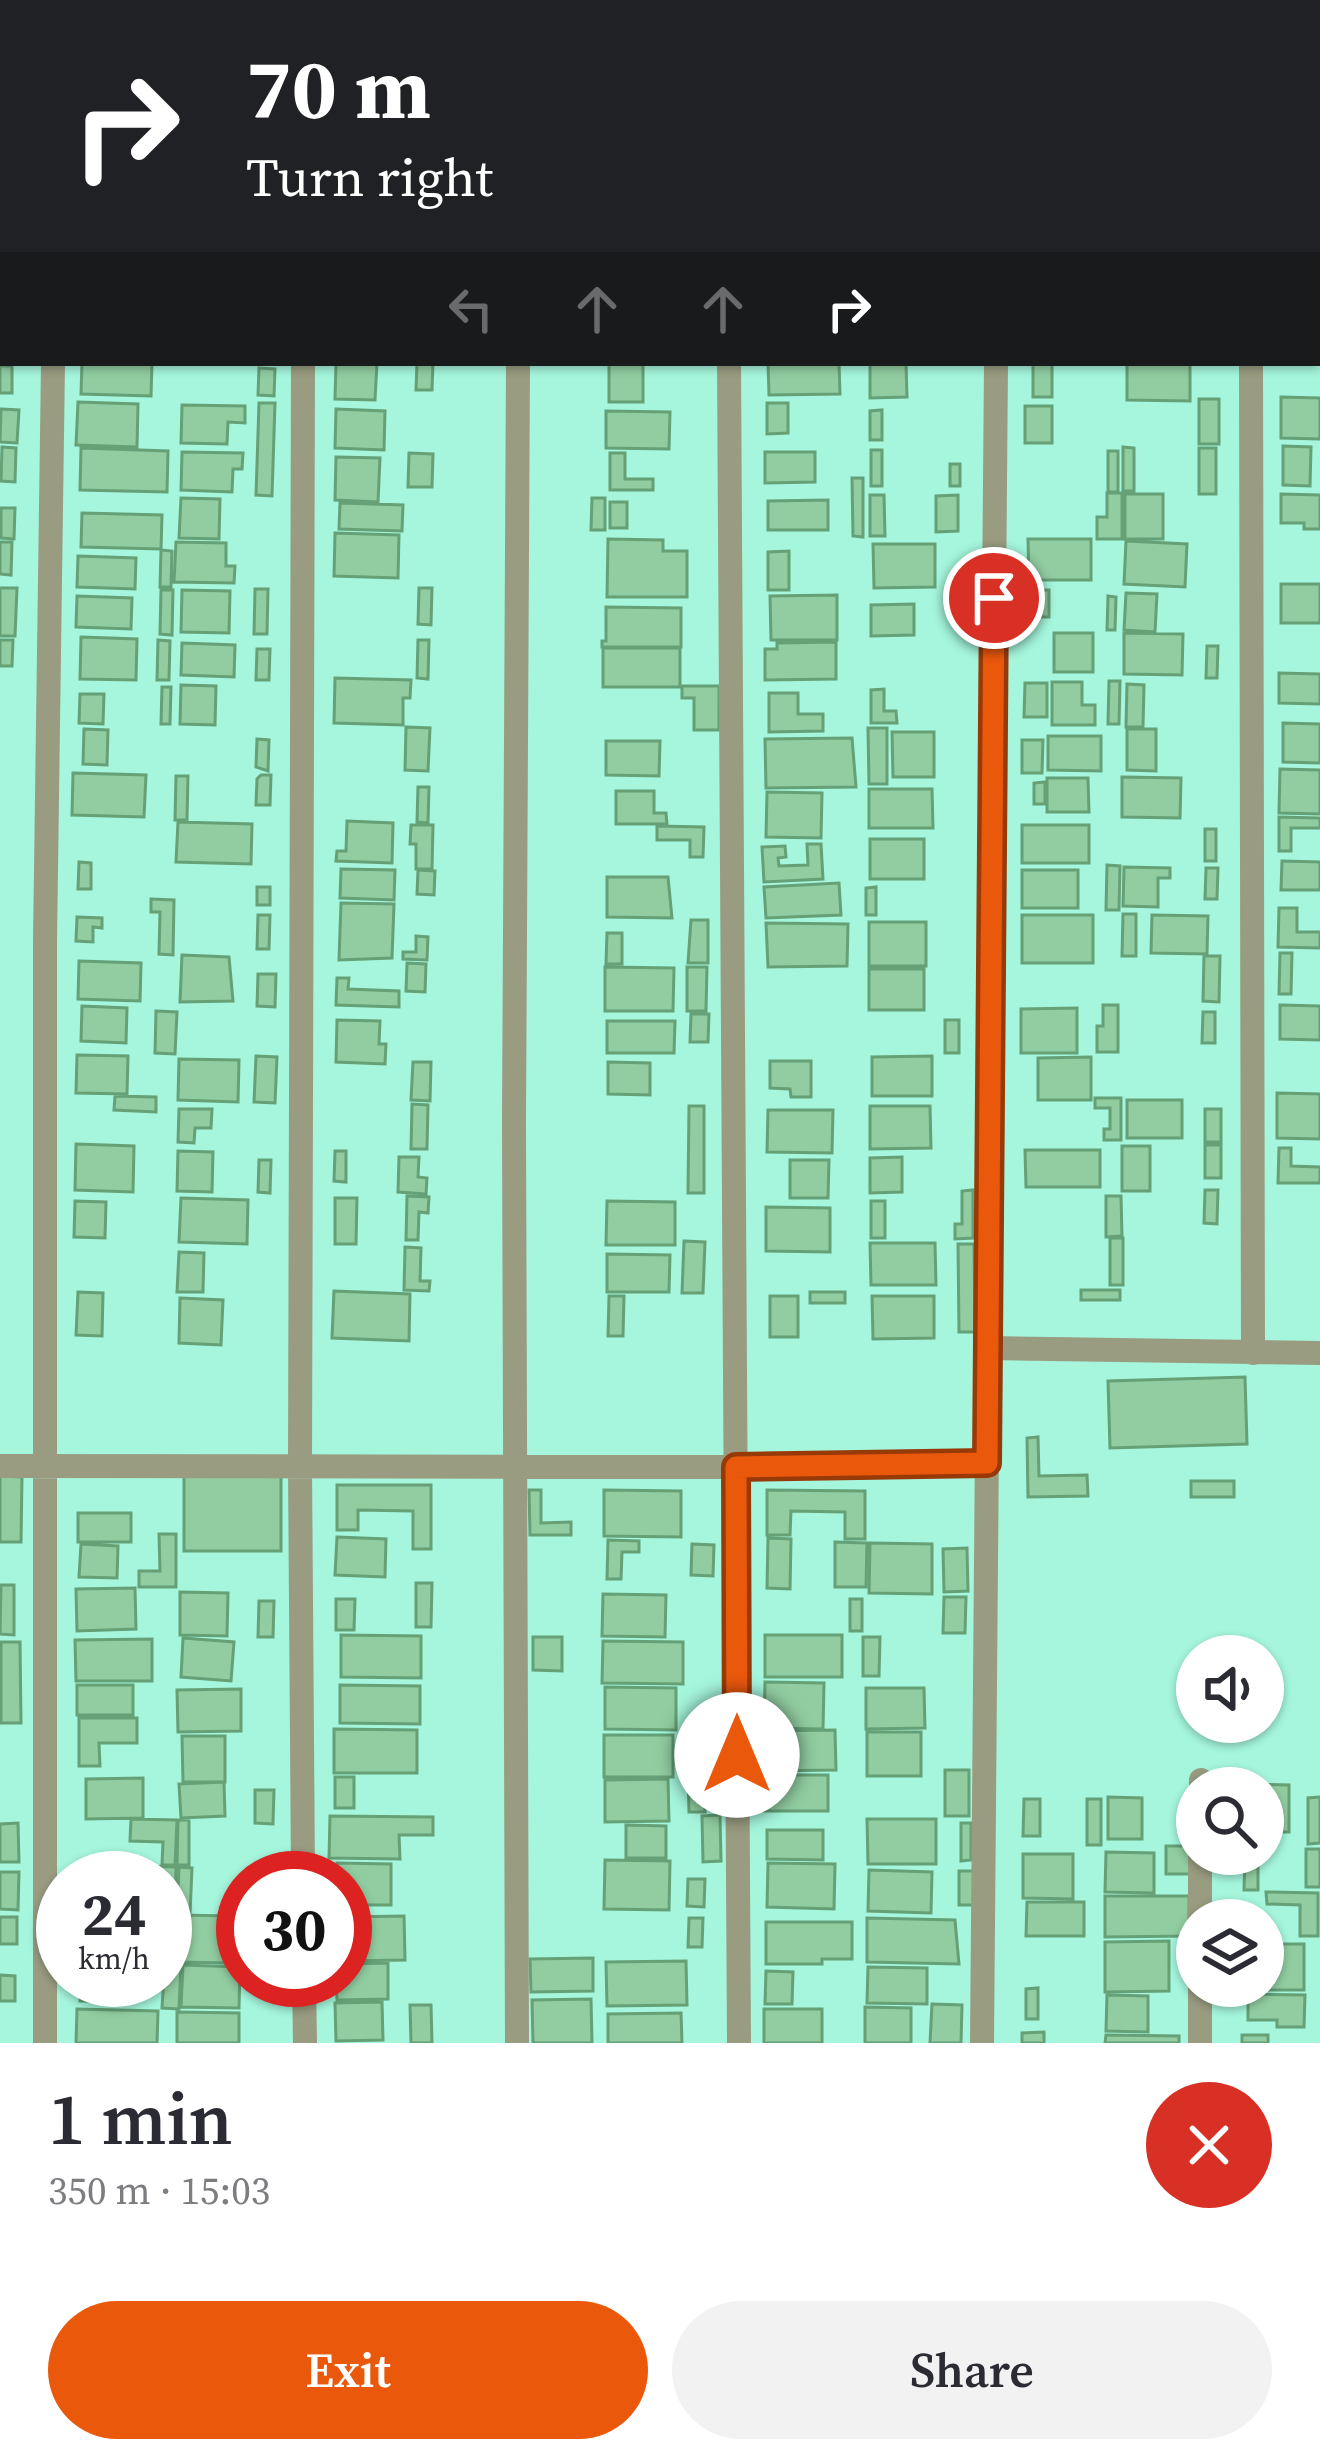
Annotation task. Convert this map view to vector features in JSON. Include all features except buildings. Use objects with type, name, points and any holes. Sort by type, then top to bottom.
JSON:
[{"type":"street","points":[[45,2043],[45,942],[53,366]]},
{"type":"street","points":[[303,366],[303,1851]]},
{"type":"street","points":[[517,2043],[518,366]]},
{"type":"street","points":[[729,366],[739,2043]]},
{"type":"street","points":[[982,2043],[996,366]]},
{"type":"street","points":[[1251,366],[1253,1353]]},
{"type":"street","points":[[988,1348],[1320,1353]]},
{"type":"street","points":[[0,1466],[987,1463]]},
{"type":"street","points":[[304,2007],[305,2043]]},
{"type":"street","points":[[1200,2007],[1200,2043]]},
{"type":"route","points":[[737,1755],[736,1467],[987,1463],[994,598]]}]
